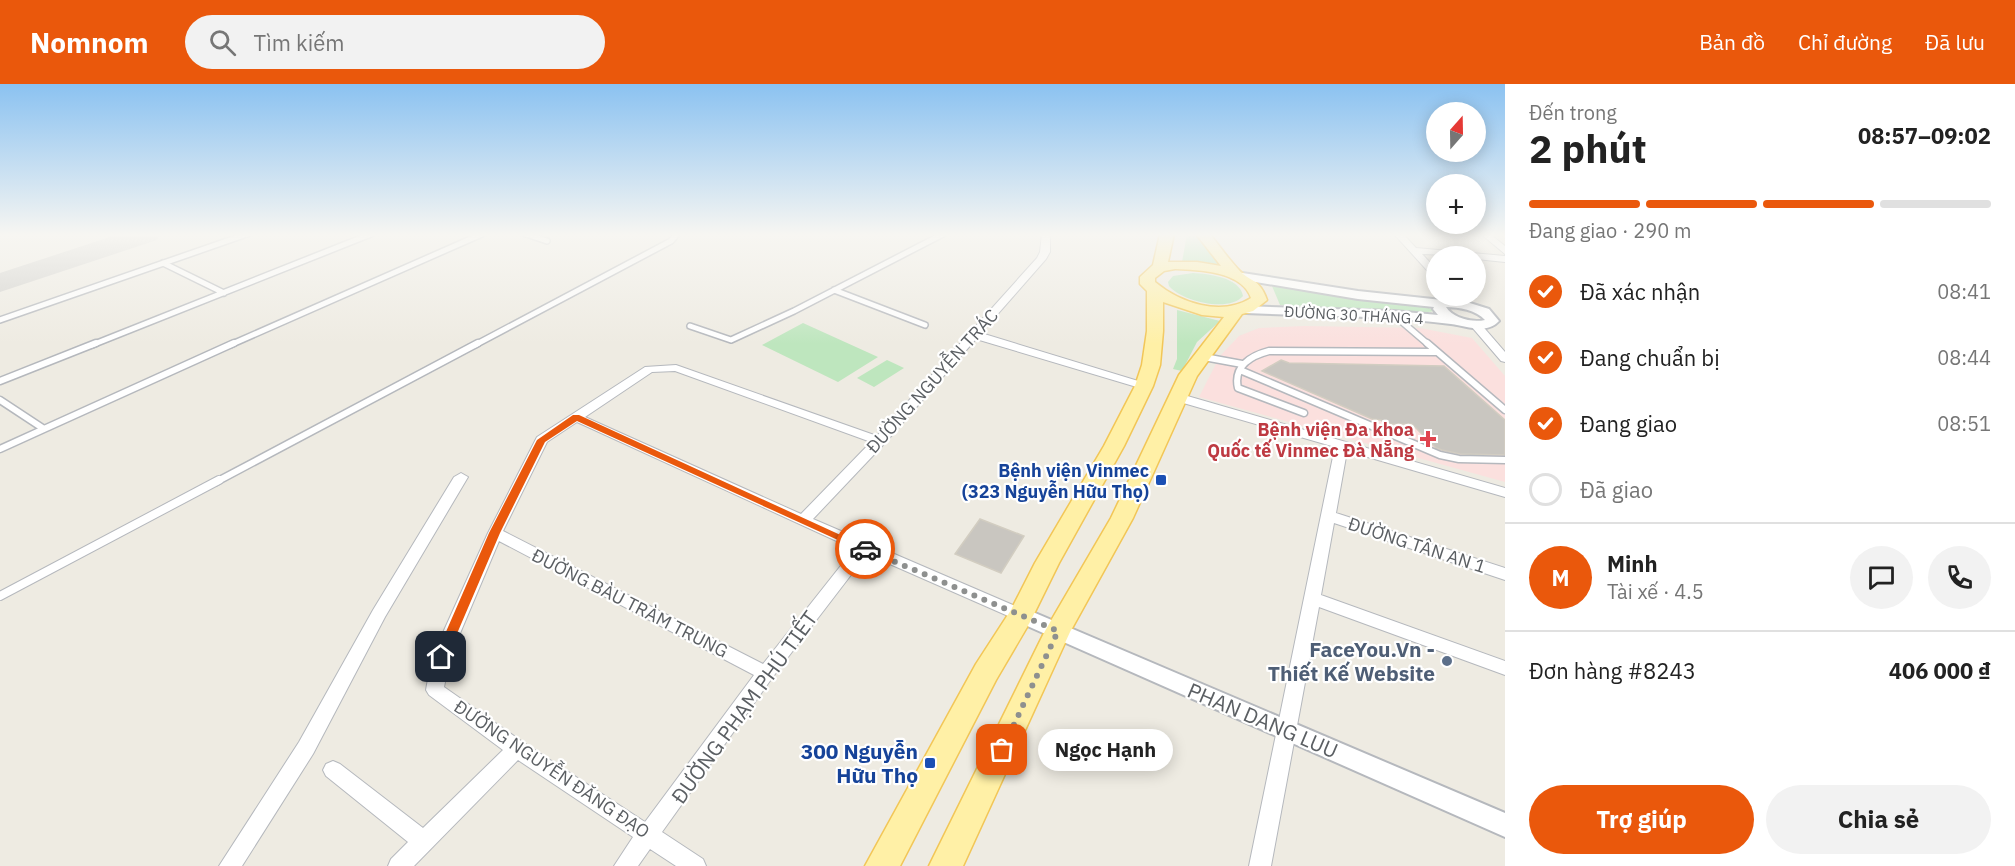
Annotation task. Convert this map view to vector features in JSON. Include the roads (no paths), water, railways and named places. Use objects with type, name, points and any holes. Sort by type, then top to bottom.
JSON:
[{"type":"main road","points":[[1155,270],[1147,277],[1148,284],[1155,291],[1184,306],[1203,310],[1241,310]]},
{"type":"main road","points":[[946,866],[1058,631],[1122,518],[1188,375],[1241,310],[1259,300],[1258,293],[1251,285],[1236,276],[1213,270]]},
{"type":"main road","points":[[1232,270],[1236,276]]},
{"type":"main road","points":[[882,866],[1144,386],[1151,365],[1155,331],[1155,291]]},
{"type":"street","name":"ĐƯỜNG NGUYỄN TRÁC","points":[[803,521],[879,441],[1031,270]]},
{"type":"street","name":"ĐƯỜNG 30 THÁNG 4","points":[[1236,276],[1358,295],[1426,302]]},
{"type":"street","points":[[1439,306],[1441,312],[1461,321]]},
{"type":"street","points":[[1471,306],[1505,309]]},
{"type":"street","points":[[1471,306],[1493,318],[1490,323],[1480,324]]},
{"type":"street","name":"ĐƯỜNG 30 THÁNG 4","points":[[1241,310],[1394,315],[1480,324]]},
{"type":"street","points":[[1480,324],[1505,326]]},
{"type":"street","points":[[1480,324],[1505,359]]},
{"type":"street","points":[[975,335],[1144,386]]},
{"type":"street","name":"ĐƯỜNG NGUYỄN ĐĂNG ĐẠO","points":[[695,866],[517,749],[435,690],[441,657],[495,533],[542,440],[649,369],[675,368],[879,441]]},
{"type":"street","points":[[1177,397],[1505,493]]},
{"type":"street","points":[[576,417],[863,548],[1021,615]]},
{"type":"street","points":[[1260,866],[1342,445]]},
{"type":"street","points":[[230,866],[306,748],[379,614],[461,477]]},
{"type":"street","name":"ĐƯỜNG TÂN AN 1","points":[[1329,516],[1505,574]]},
{"type":"street","name":"ĐƯỜNG BÀU TRÀM TRUNG","points":[[495,533],[766,673]]},
{"type":"street","name":"ĐƯỜNG PHẠM PHÚ TIẾT","points":[[625,866],[650,835],[766,673],[863,548]]},
{"type":"street","points":[[1311,598],[1505,668]]},
{"type":"street","name":"PHAN DANG LUU","points":[[1021,615],[1505,825]]},
{"type":"street","points":[[399,866],[517,749]]},
{"type":"street","points":[[333,770],[424,842]]},
{"type":"lane","points":[[0,320],[144,270]]},
{"type":"lane","points":[[177,270],[224,293]]},
{"type":"lane","points":[[0,381],[280,270]]},
{"type":"lane","points":[[0,449],[397,270]]},
{"type":"lane","points":[[0,596],[615,270]]},
{"type":"lane","points":[[690,326],[731,340],[873,270]]},
{"type":"lane","points":[[834,291],[925,325]]},
{"type":"lane","points":[[1394,315],[1505,410]]},
{"type":"lane","points":[[1304,413],[1238,388],[1236,383],[1241,367],[1252,356],[1269,351],[1436,352]]},
{"type":"lane","points":[[1204,357],[1241,367],[1440,455],[1459,459],[1505,460]]},
{"type":"lane","points":[[0,400],[44,429]]},
{"type":"place","name":"Bệnh viện Đa khoa Quốc tế Vinmec Đà Nẵng","points":[[1428,439]]},
{"type":"place","name":"Bệnh viện Vinmec (323 Nguyễn Hữu Thọ)","points":[[1161,480]]},
{"type":"place","name":"FaceYou.Vn - Thiết Kế Website","points":[[1447,661]]},
{"type":"place","name":"Ngọc Hạnh","points":[[1002,750]]},
{"type":"place","name":"300 Nguyễn Hữu Thọ","points":[[930,763]]}]
